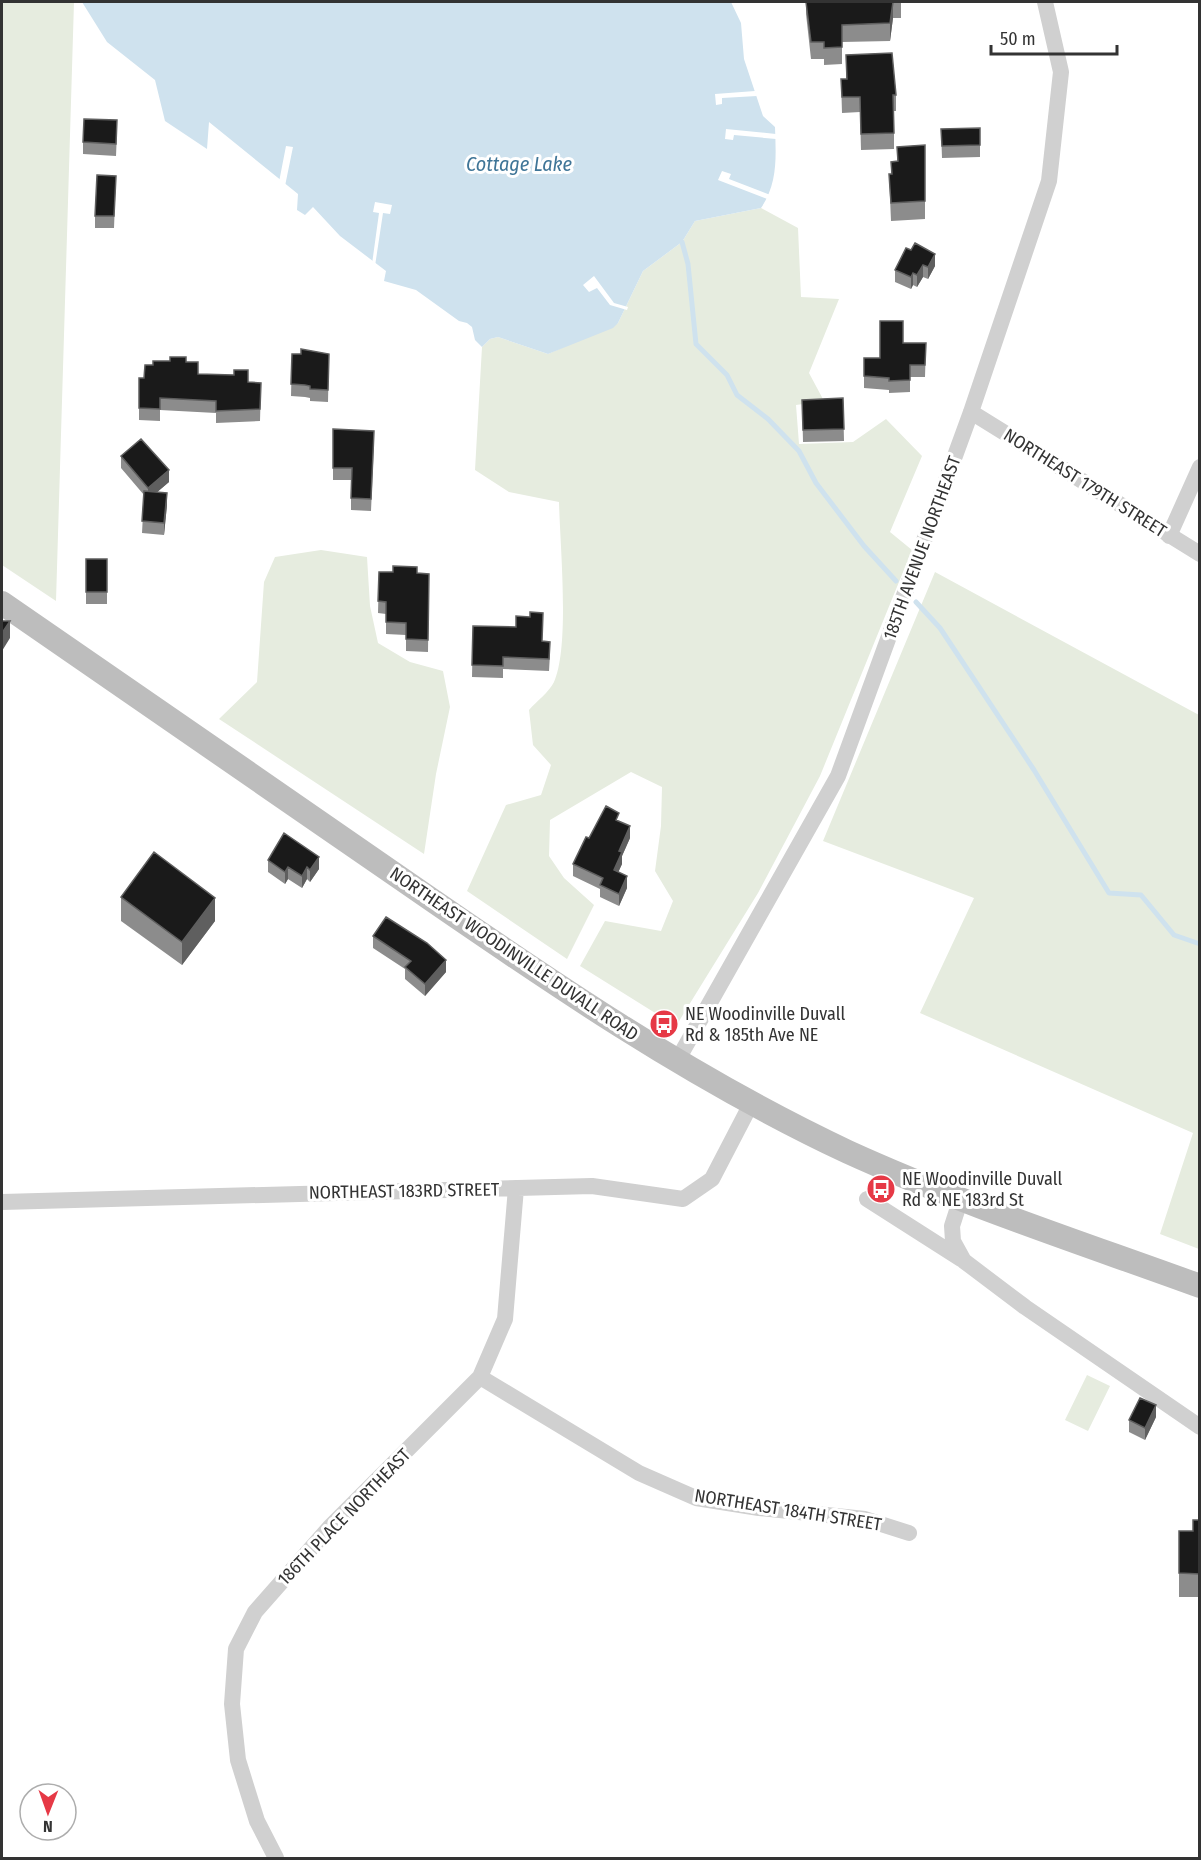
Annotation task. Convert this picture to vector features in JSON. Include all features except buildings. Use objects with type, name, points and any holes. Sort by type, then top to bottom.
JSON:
[{"type":"main road","name":"NORTHEAST WOODINVILLE DUVALL ROAD","points":[[2,603],[469,926],[677,1061],[848,1152],[961,1198],[1200,1286]]},
{"type":"street","name":"185TH AVENUE NORTHEAST","points":[[677,1061],[838,776],[971,412],[1049,181],[1061,72],[1045,2]]},
{"type":"street","name":"NORTHEAST 179TH STREET","points":[[971,412],[1200,554]]},
{"type":"street","points":[[1170,536],[1200,466]]},
{"type":"street","name":"NORTHEAST 183RD STREET","points":[[2,1202],[592,1186],[683,1198],[712,1179],[752,1102]]},
{"type":"street","name":"186TH PLACE NORTHEAST","points":[[276,1858],[256,1821],[238,1760],[232,1704],[236,1649],[255,1612],[329,1528],[480,1377],[505,1319],[516,1188]]},
{"type":"street","points":[[961,1198],[952,1226],[953,1241],[964,1261]]},
{"type":"street","points":[[867,1199],[964,1261],[1025,1307],[1200,1426]]},
{"type":"street","name":"NORTHEAST 184TH STREET","points":[[480,1377],[639,1473],[696,1498],[759,1508],[865,1519],[909,1533]]},
{"type":"shaded area","points":[[2,2],[74,2],[56,601],[2,565]]},
{"type":"shaded area","points":[[761,208],[798,228],[801,297],[839,299],[809,373],[824,401],[796,405],[799,444],[853,442],[886,419],[922,456],[890,532],[912,550],[820,776],[758,893],[676,1026],[580,966],[605,921],[661,931],[673,901],[655,871],[661,826],[662,787],[631,772],[550,820],[549,856],[564,878],[594,905],[567,959],[467,891],[506,805],[541,795],[551,765],[533,745],[529,710],[554,682],[559,666],[563,621],[559,502],[509,492],[475,470],[482,347],[490,339],[498,337],[548,354],[618,323],[643,271],[682,242],[695,221]]},
{"type":"shaded area","points":[[321,550],[367,557],[370,606],[378,643],[410,662],[443,671],[450,707],[436,774],[424,854],[219,719],[257,682],[264,582],[275,557]]},
{"type":"shaded area","points":[[935,572],[1199,715],[1199,1249],[1160,1234],[1193,1133],[920,1013],[974,898],[823,841]]},
{"type":"shaded area","points":[[1087,1375],[1110,1386],[1088,1431],[1065,1420]]},
{"type":"water","name":"Cottage Lake","points":[[82,2],[731,2],[741,23],[744,59],[763,116],[775,127],[773,179],[767,199],[761,208],[695,221],[682,242],[643,271],[618,323],[613,328],[548,354],[498,337],[490,339],[482,347],[475,340],[472,327],[467,323],[459,321],[416,290],[384,281],[386,271],[340,236],[313,207],[305,215],[297,210],[298,194],[209,122],[207,149],[165,121],[155,80],[107,42]]},
{"type":"pier","points":[[755,91],[757,96],[722,98],[722,104],[716,105],[715,94]]},
{"type":"pier","points":[[726,129],[776,134],[776,139],[734,135],[733,140],[725,139]]},
{"type":"pier","points":[[286,146],[293,147],[285,186],[279,182]]},
{"type":"pier","points":[[722,171],[731,174],[729,179],[773,196],[770,200],[718,180]]},
{"type":"pier","points":[[375,202],[392,205],[390,214],[383,213],[375,266],[372,264],[379,213],[373,212]]},
{"type":"pier","points":[[594,276],[614,303],[628,307],[627,310],[610,305],[597,288],[589,292],[583,285]]},
{"type":"waterway","points":[[682,242],[688,264],[696,344],[727,375],[737,395],[768,419],[799,451],[816,483],[864,546],[896,581]]},
{"type":"waterway","points":[[916,602],[940,628],[1034,770],[1109,893],[1141,895],[1174,935],[1200,944]]},
{"type":"place","name":"NE Woodinville Duvall Rd & 185th Ave NE","points":[[664,1024]]},
{"type":"place","name":"NE Woodinville Duvall Rd & NE 183rd St","points":[[881,1189]]}]
